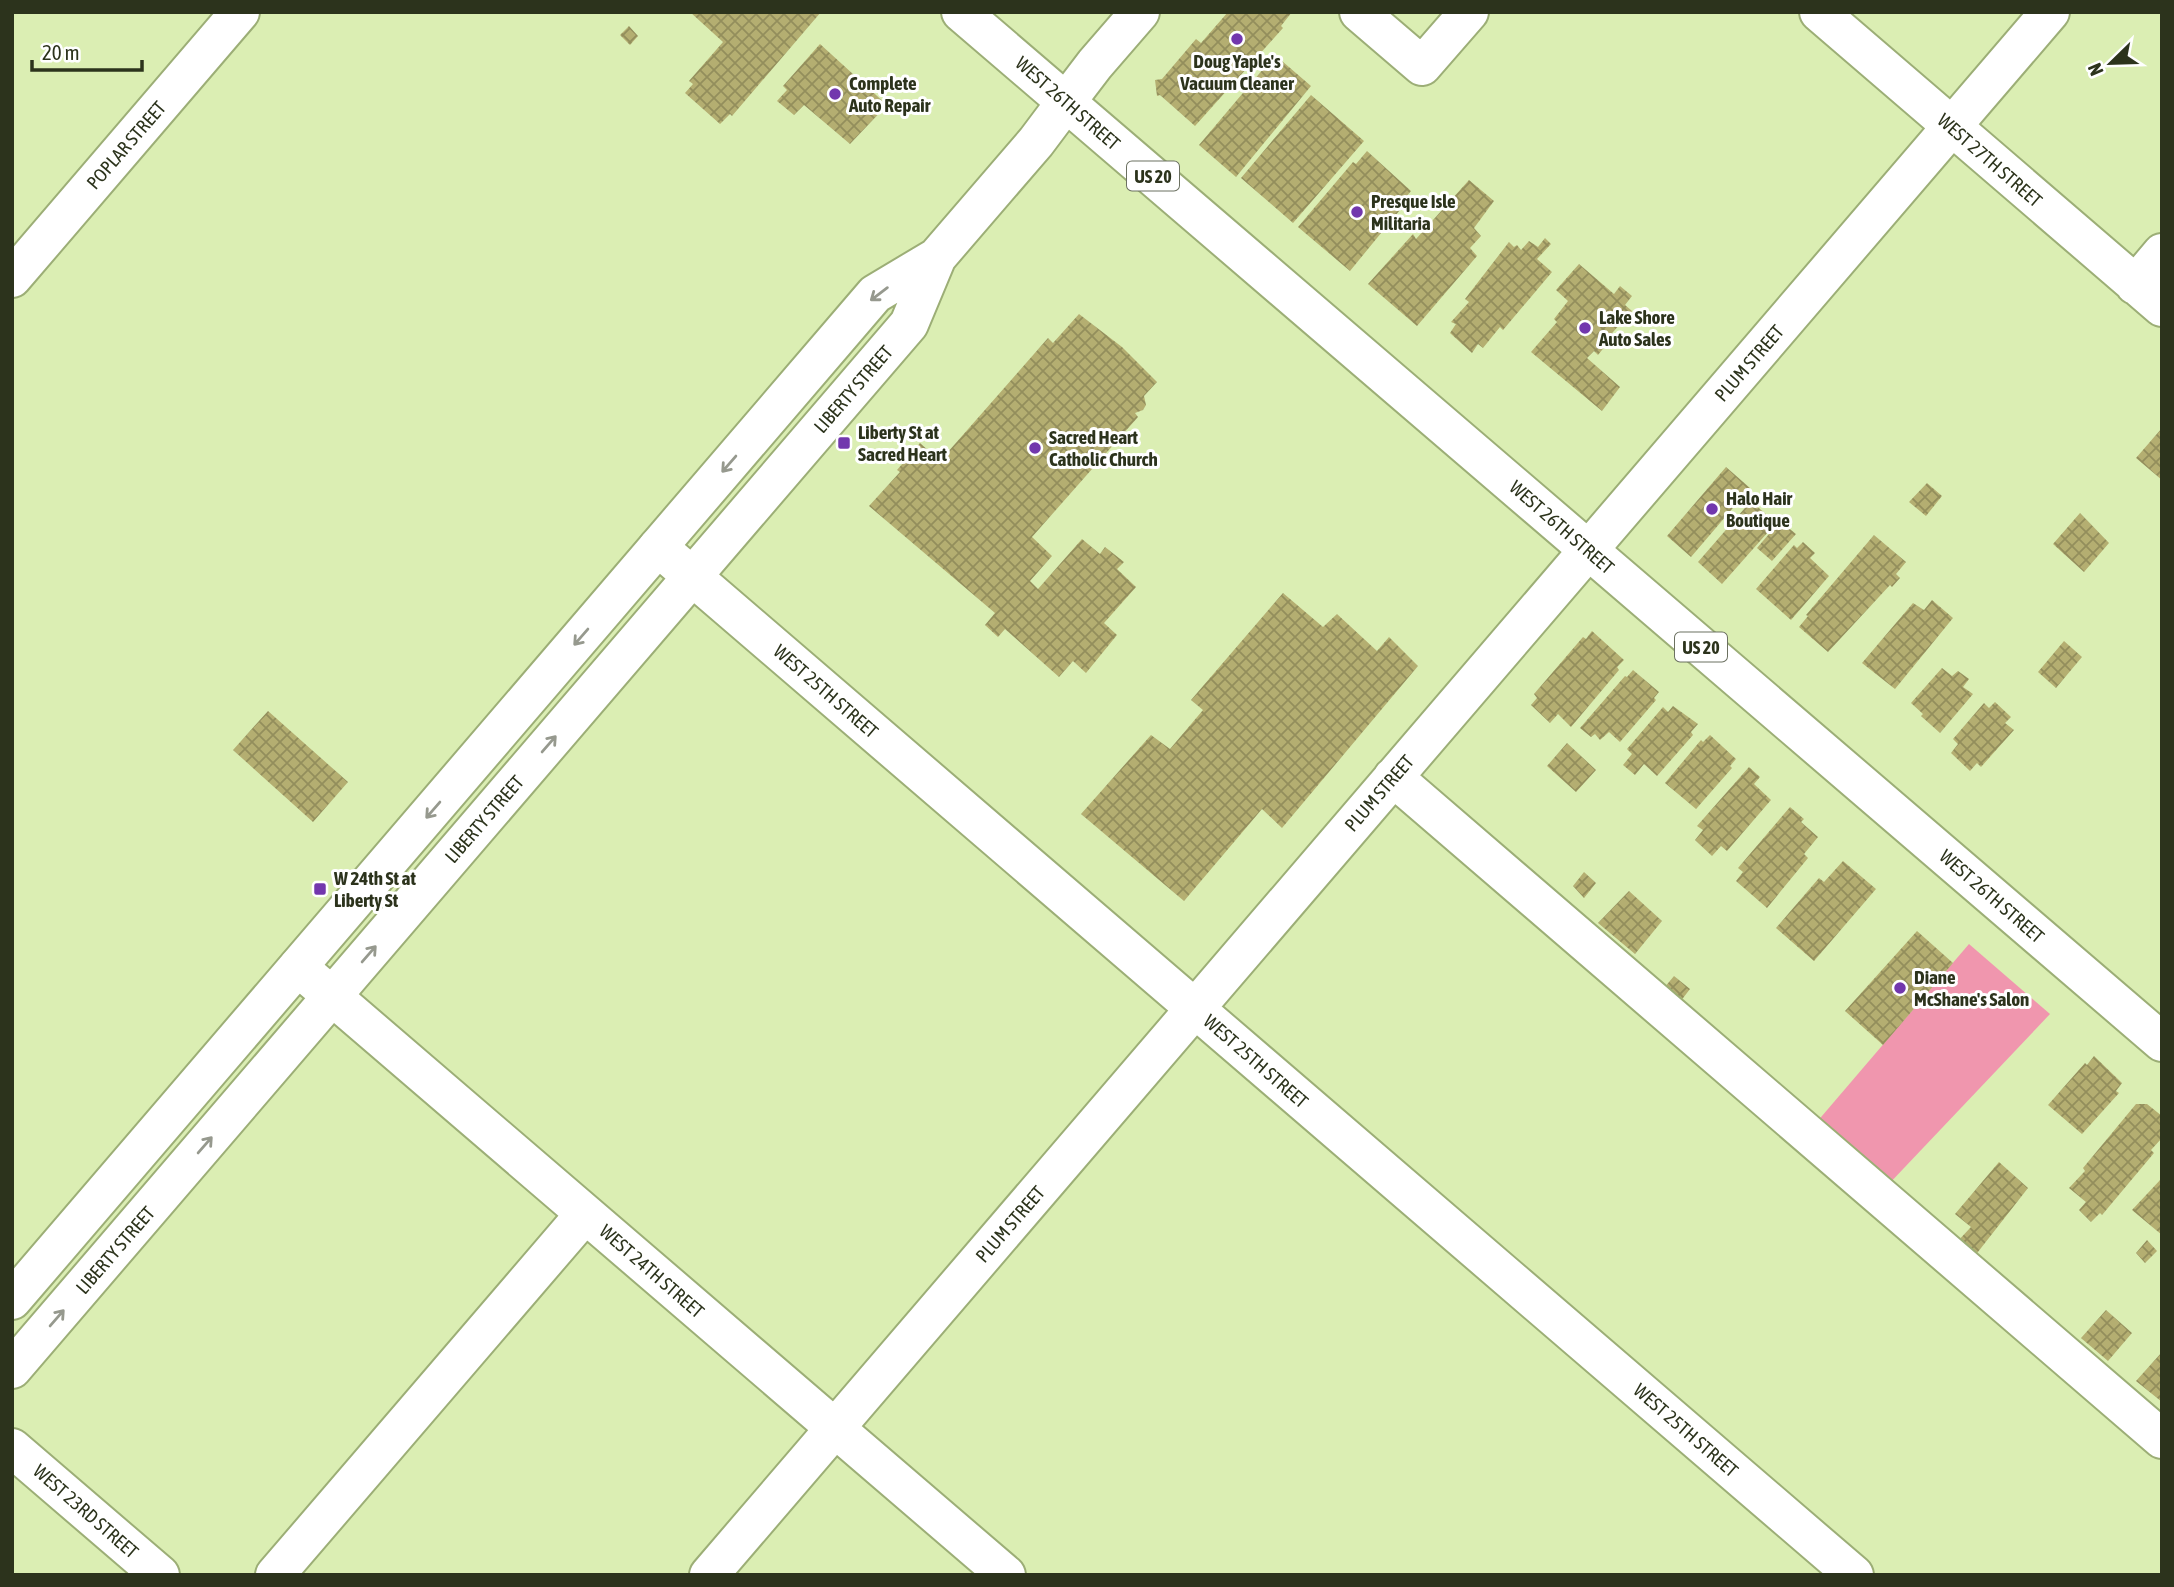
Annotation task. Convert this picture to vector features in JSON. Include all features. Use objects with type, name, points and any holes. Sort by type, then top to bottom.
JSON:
[{"type":"street","name":"POPLAR STREET","points":[[12,278],[240,12]]},
{"type":"street","name":"WEST 26TH STREET","points":[[961,12],[2162,1042]]},
{"type":"street","name":"LIBERTY STREET","points":[[12,1300],[875,295],[937,257],[1036,142],[1095,64],[1140,12]]},
{"type":"street","points":[[1359,12],[1422,66],[1469,12]]},
{"type":"street","name":"WEST 27TH STREET","points":[[1819,12],[2149,296]]},
{"type":"street","name":"PLUM STREET","points":[[709,1575],[2050,12]]},
{"type":"street","points":[[2149,296],[2162,253]]},
{"type":"street","name":"LIBERTY STREET","points":[[12,1369],[909,324],[937,257]]},
{"type":"street","name":"WEST 25TH STREET","points":[[659,547],[1854,1575]]},
{"type":"street","points":[[1393,777],[2162,1439]]},
{"type":"street","name":"WEST 24TH STREET","points":[[298,967],[1006,1575]]},
{"type":"street","points":[[275,1575],[585,1214]]},
{"type":"street","name":"WEST 23RD STREET","points":[[12,1448],[160,1575]]},
{"type":"shaded area","points":[[1969,944],[2050,1014],[1886,1187],[1816,1123]]},
{"type":"building","points":[[690,12],[821,12],[732,116],[730,114],[720,124],[685,93],[693,84],[689,81],[723,42]]},
{"type":"building","points":[[1228,12],[1292,12],[1281,26],[1283,28],[1195,126],[1160,95],[1157,96],[1155,80],[1162,79],[1196,39],[1201,43]]},
{"type":"building","points":[[629,26],[638,36],[630,45],[620,35]]},
{"type":"building","points":[[820,44],[887,105],[850,144],[804,105],[794,115],[777,101],[787,90],[783,86]]},
{"type":"building","points":[[1275,55],[1311,86],[1236,177],[1199,145]]},
{"type":"building","points":[[1311,95],[1364,141],[1293,223],[1241,178]]},
{"type":"building","points":[[1367,151],[1411,191],[1402,202],[1404,205],[1350,271],[1298,227],[1353,162],[1356,164]]},
{"type":"building","points":[[1469,180],[1494,201],[1474,228],[1481,236],[1470,248],[1477,256],[1417,326],[1368,284],[1413,234],[1416,239]]},
{"type":"building","points":[[1545,238],[1551,244],[1537,259],[1552,272],[1503,330],[1500,327],[1483,348],[1478,344],[1472,353],[1450,333],[1456,324],[1451,322],[1469,302],[1465,299],[1509,242],[1521,250],[1529,241],[1538,247]]},
{"type":"building","points":[[1579,264],[1614,294],[1620,286],[1632,296],[1625,305],[1632,311],[1612,333],[1614,335],[1598,355],[1594,351],[1587,358],[1620,387],[1602,411],[1531,352],[1557,322],[1554,319],[1568,301],[1556,290]]},
{"type":"building","points":[[1079,314],[1122,347],[1157,382],[1144,396],[1146,405],[1143,410],[1135,413],[1138,417],[1032,537],[1052,556],[1030,581],[1038,589],[1082,539],[1100,554],[1105,547],[1124,562],[1117,569],[1136,587],[1104,623],[1117,635],[1086,673],[1073,661],[1059,677],[1005,629],[998,637],[985,625],[995,613],[869,506],[900,472],[897,470],[920,443],[940,461],[1048,338],[1053,343]]},
{"type":"building","points":[[2162,428],[2162,480],[2136,458]]},
{"type":"building","points":[[1726,467],[1750,488],[1691,557],[1667,536]]},
{"type":"building","points":[[1927,483],[1942,496],[1926,516],[1909,502]]},
{"type":"building","points":[[1751,501],[1776,523],[1722,584],[1698,562]]},
{"type":"building","points":[[2080,513],[2109,543],[2084,572],[2053,544]]},
{"type":"building","points":[[1780,521],[1796,534],[1772,561],[1757,548]]},
{"type":"building","points":[[1874,535],[1906,562],[1896,574],[1900,578],[1892,587],[1890,585],[1828,652],[1799,627],[1808,616],[1806,615]]},
{"type":"building","points":[[1803,542],[1815,553],[1810,558],[1829,576],[1791,620],[1756,589],[1794,545],[1797,548]]},
{"type":"building","points":[[1283,593],[1323,627],[1337,614],[1377,651],[1389,637],[1418,666],[1282,828],[1262,809],[1184,901],[1081,814],[1151,735],[1170,749],[1203,710],[1191,700]]},
{"type":"building","points":[[1932,600],[1953,618],[1895,689],[1862,663],[1913,603],[1924,610]]},
{"type":"building","points":[[1592,631],[1624,660],[1617,667],[1619,670],[1571,727],[1558,714],[1550,723],[1531,705],[1537,698],[1534,694],[1583,637],[1586,639]]},
{"type":"building","points":[[2064,641],[2082,657],[2056,688],[2038,672]]},
{"type":"building","points":[[1942,668],[1952,676],[1958,671],[1969,679],[1963,687],[1973,694],[1940,733],[1911,703]]},
{"type":"building","points":[[1633,670],[1659,692],[1654,698],[1656,700],[1620,742],[1609,732],[1600,740],[1595,734],[1591,737],[1580,728]]},
{"type":"building","points":[[1995,702],[2011,717],[2005,723],[2014,730],[1981,767],[1977,763],[1970,771],[1951,753],[1958,744],[1953,739],[1984,703],[1989,708]]},
{"type":"building","points":[[1673,706],[1698,724],[1691,732],[1693,735],[1657,776],[1644,764],[1635,775],[1623,765],[1632,754],[1627,749],[1663,707],[1668,712]]},
{"type":"building","points":[[268,711],[348,782],[313,822],[233,750]]},
{"type":"building","points":[[1710,735],[1736,759],[1730,766],[1732,768],[1696,809],[1665,783],[1701,740],[1703,742]]},
{"type":"building","points":[[1567,743],[1596,770],[1576,792],[1547,766]]},
{"type":"building","points":[[1749,767],[1760,777],[1754,784],[1771,800],[1727,851],[1721,846],[1712,856],[1695,840],[1703,830],[1697,826]]},
{"type":"building","points":[[1790,807],[1804,819],[1801,822],[1818,837],[1804,854],[1808,858],[1767,908],[1736,881],[1743,872],[1738,868]]},
{"type":"building","points":[[1843,861],[1876,889],[1814,961],[1776,928],[1819,878],[1824,882]]},
{"type":"building","points":[[1584,872],[1596,883],[1584,898],[1573,886]]},
{"type":"building","points":[[1629,891],[1662,921],[1635,954],[1598,923]]},
{"type":"building","points":[[1917,931],[1953,963],[1883,1045],[1845,1011]]},
{"type":"building","points":[[1674,976],[1690,989],[1680,1002],[1664,988]]},
{"type":"building","points":[[2094,1056],[2122,1083],[2116,1091],[2119,1093],[2082,1134],[2048,1105]]},
{"type":"building","points":[[2136,1104],[2147,1104],[2162,1116],[2162,1138],[2151,1150],[2154,1153],[2102,1215],[2100,1213],[2091,1222],[2079,1210],[2086,1202],[2069,1188]]},
{"type":"building","points":[[1999,1162],[2028,1188],[1974,1257],[1956,1243],[1971,1227],[1955,1214]]},
{"type":"building","points":[[2162,1178],[2162,1235],[2132,1210]]},
{"type":"building","points":[[2147,1240],[2157,1251],[2145,1263],[2136,1253]]},
{"type":"building","points":[[2106,1310],[2132,1333],[2108,1361],[2081,1338]]},
{"type":"building","points":[[2162,1352],[2162,1402],[2136,1381]]},
{"type":"place","name":"Doug Yaple's Vacuum Cleaner","points":[[1237,39]]},
{"type":"place","name":"Complete Auto Repair","points":[[835,94]]},
{"type":"place","name":"Presque Isle Militaria","points":[[1357,212]]},
{"type":"place","name":"Lake Shore Auto Sales","points":[[1585,328]]},
{"type":"place","name":"Liberty St at Sacred Heart","points":[[844,443]]},
{"type":"place","name":"Sacred Heart Catholic Church","points":[[1035,448]]},
{"type":"place","name":"Halo Hair Boutique","points":[[1712,509]]},
{"type":"place","name":"W 24th St at Liberty St","points":[[320,889]]},
{"type":"place","name":"Diane McShane's Salon","points":[[1900,988]]}]
